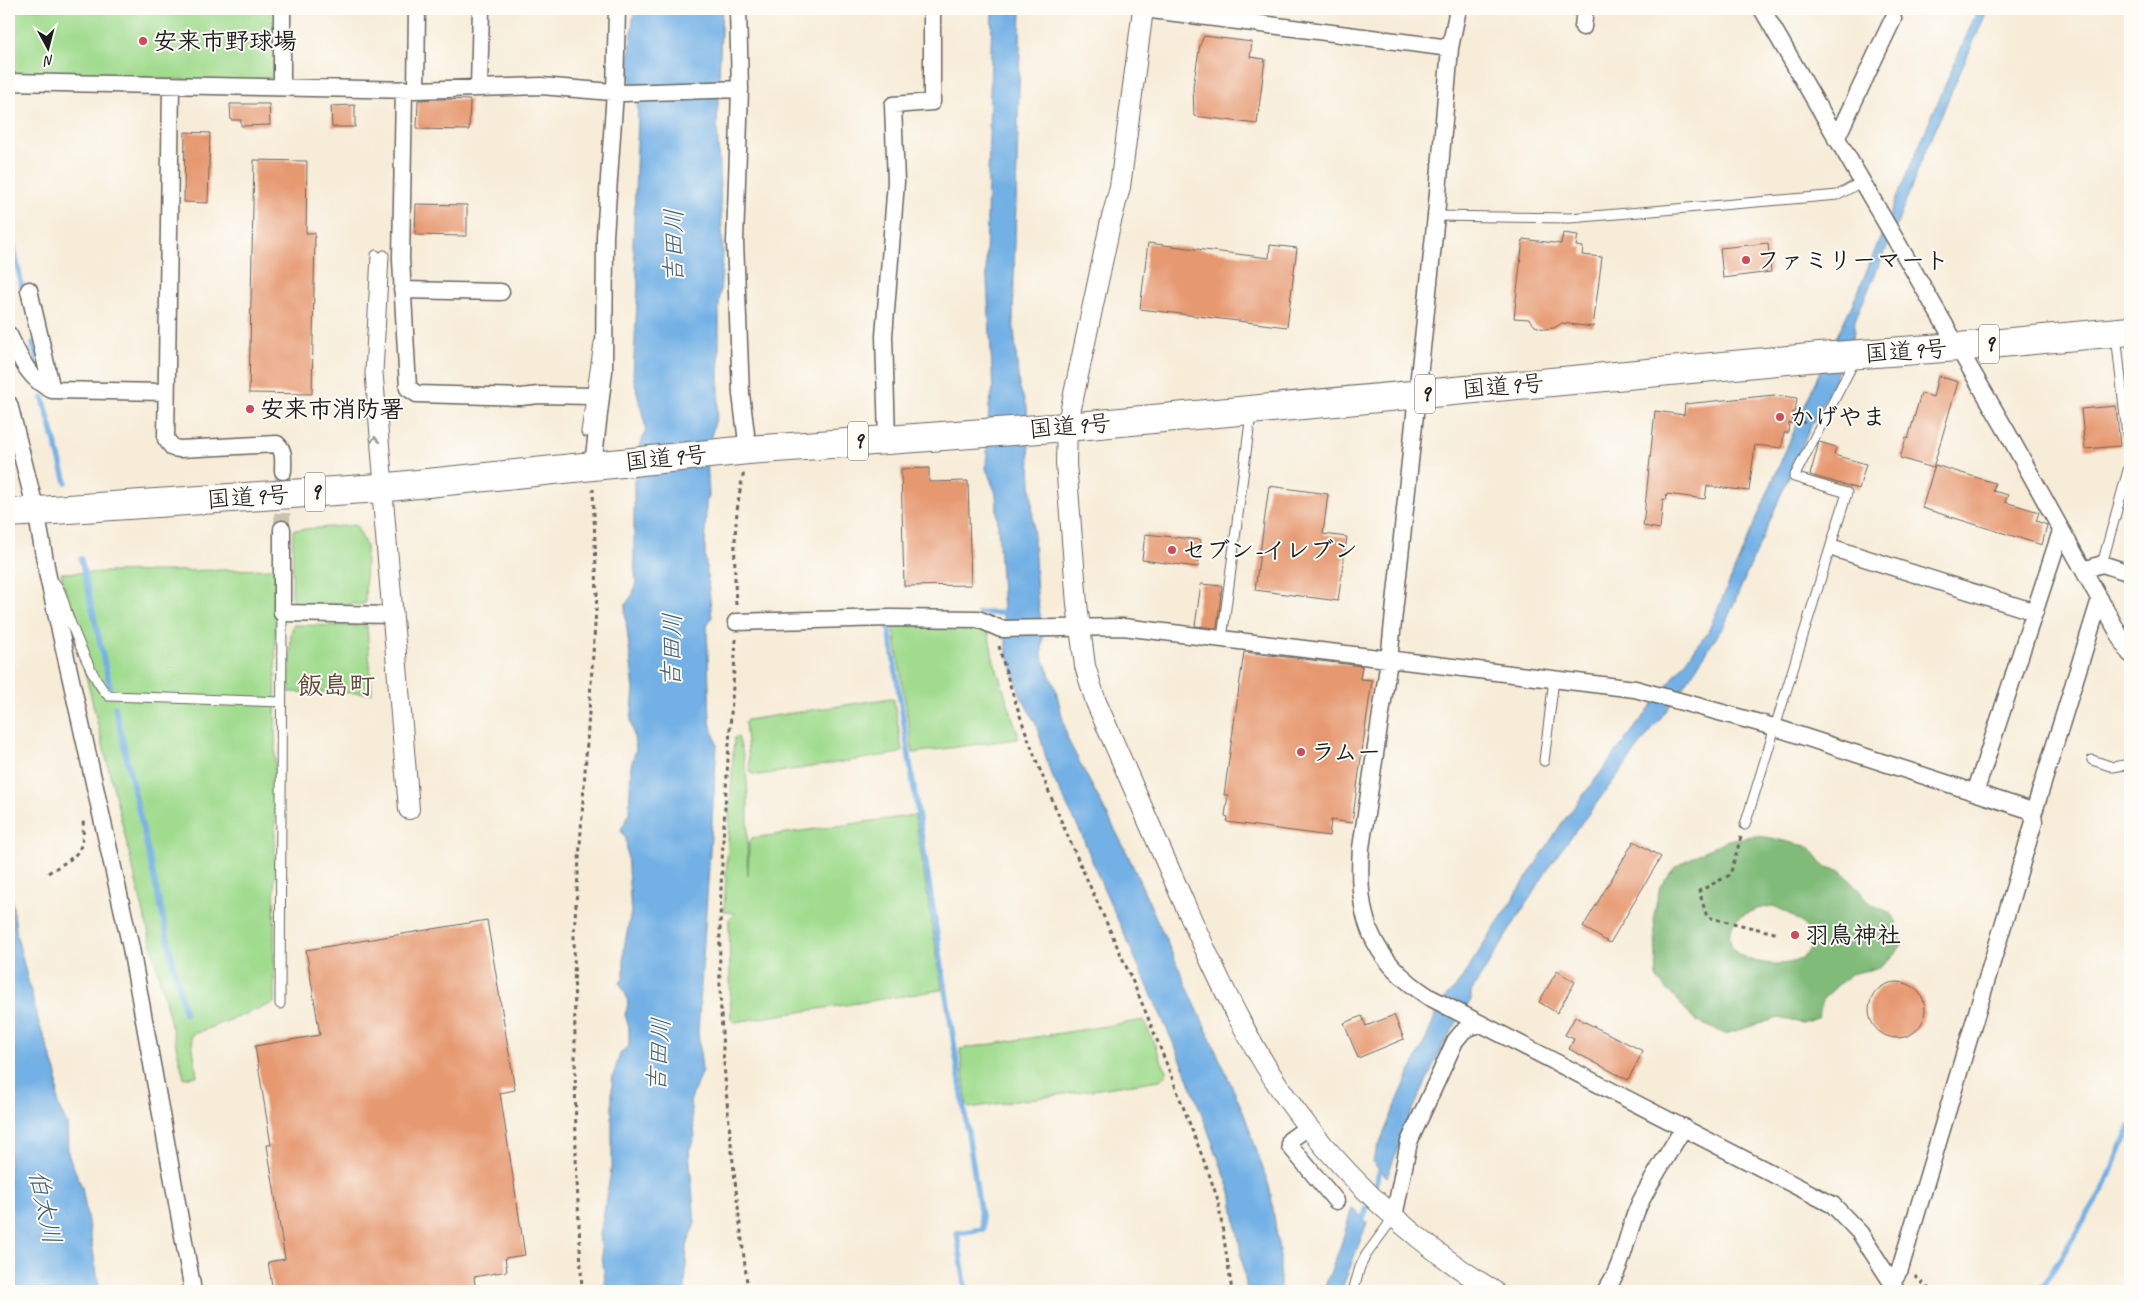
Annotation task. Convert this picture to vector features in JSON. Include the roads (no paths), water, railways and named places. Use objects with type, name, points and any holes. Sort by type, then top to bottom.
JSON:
[{"type":"highway","name":"国道9号","points":[[24,512],[383,488],[741,451],[1067,427],[1820,357],[1958,347],[2123,331]]},
{"type":"street","points":[[282,9],[282,87]]},
{"type":"street","points":[[417,9],[410,90],[401,259],[406,384],[413,393],[521,397],[539,394],[592,396]]},
{"type":"street","points":[[479,87],[480,9]]},
{"type":"street","points":[[597,465],[604,371],[606,236],[620,92],[617,9]]},
{"type":"street","points":[[738,9],[740,89],[735,242],[741,394],[741,451]]},
{"type":"street","points":[[887,439],[884,336],[896,182],[893,105],[932,102],[932,9]]},
{"type":"street","points":[[1450,48],[1143,9],[1120,187],[1110,225],[1067,427],[1066,463],[1079,627],[1085,666],[1096,702],[1203,945],[1234,1010],[1262,1060],[1308,1127],[1356,1180],[1388,1211],[1456,1267],[1494,1291]]},
{"type":"street","points":[[1458,9],[1450,48],[1436,216],[1389,660],[1361,848],[1360,870],[1364,915],[1378,949],[1387,961],[1414,987],[1479,1024],[1684,1127],[1833,1205],[1860,1233],[1894,1287]]},
{"type":"street","points":[[1583,27],[1584,9]]},
{"type":"street","points":[[1768,13],[1836,139],[1958,347],[2130,654]]},
{"type":"street","points":[[1836,139],[1893,19]]},
{"type":"street","points":[[9,82],[410,90],[541,86],[620,92],[740,89]]},
{"type":"street","points":[[171,85],[165,433],[168,444],[173,448],[278,444],[283,454],[283,470]]},
{"type":"street","points":[[29,290],[52,390]]},
{"type":"street","points":[[402,290],[501,292]]},
{"type":"street","points":[[9,335],[29,372],[43,386],[52,390],[166,392]]},
{"type":"street","points":[[9,404],[24,512],[48,577],[131,948],[193,1291]]},
{"type":"street","points":[[383,488],[409,809]]},
{"type":"street","points":[[282,529],[282,613],[393,615]]},
{"type":"street","points":[[1978,784],[2062,531]]},
{"type":"street","points":[[1836,549],[2035,612]]},
{"type":"street","points":[[2084,570],[2102,564],[2130,573]]},
{"type":"street","points":[[1894,1287],[2034,822],[2033,815],[2100,599]]},
{"type":"street","points":[[736,622],[890,618],[978,619],[1001,628],[1123,627],[1635,689],[1774,728],[2029,810],[2033,815]]},
{"type":"street","points":[[1388,1211],[1409,1142],[1455,1041],[1464,1030],[1479,1024]]},
{"type":"street","points":[[1308,1127],[1292,1137],[1289,1143],[1336,1201]]},
{"type":"street","points":[[1605,1291],[1617,1273],[1640,1205],[1684,1127]]},
{"type":"lane","points":[[1436,216],[1570,218],[1838,195],[1861,182]]},
{"type":"lane","points":[[380,255],[370,373],[383,488]]},
{"type":"lane","points":[[2102,564],[2130,463],[2123,331]]},
{"type":"lane","points":[[586,432],[598,344],[604,339]]},
{"type":"lane","points":[[1745,825],[1847,493],[1794,477],[1853,355]]},
{"type":"lane","points":[[1222,639],[1251,410]]},
{"type":"lane","points":[[48,577],[59,589],[76,635],[100,687],[109,696],[281,702]]},
{"type":"lane","points":[[280,1004],[282,613]]},
{"type":"lane","points":[[1544,761],[1554,679]]},
{"type":"lane","points":[[2092,760],[2113,767],[2130,764]]},
{"type":"lane","points":[[1353,1291],[1360,1267],[1388,1211]]},
{"type":"water","name":"吉田川","points":[[634,9],[722,9],[717,123],[723,254],[719,307],[719,394],[717,415],[707,451],[636,459],[646,429],[633,375],[638,284],[633,245],[638,118],[637,98],[628,73]]},
{"type":"water","points":[[992,9],[1021,9],[1013,318],[1019,386],[1027,407],[1037,596],[1042,627],[1004,628],[996,494],[986,468],[989,406],[993,389],[986,262]]},
{"type":"water","points":[[1978,9],[1988,9],[1922,159],[1893,235],[1889,215]]},
{"type":"water","points":[[1885,226],[1891,239],[1855,320],[1854,333],[1834,381],[1809,430],[1725,624],[1678,695],[1553,861],[1471,992],[1471,1000],[1443,1045],[1410,1116],[1387,1177],[1372,1162],[1440,1005],[1456,987],[1562,823],[1708,632],[1814,384],[1858,292]]},
{"type":"water","name":"吉田川","points":[[707,457],[709,497],[706,502],[705,555],[712,617],[707,625],[710,722],[717,745],[698,1032],[702,1070],[690,1102],[695,1136],[689,1151],[695,1223],[687,1246],[685,1291],[606,1291],[600,1235],[612,1165],[612,1079],[620,1054],[629,1046],[629,1028],[625,1014],[628,1002],[620,983],[624,977],[624,948],[631,912],[626,839],[621,830],[629,814],[631,766],[636,749],[631,720],[634,690],[625,612],[626,604],[633,594],[636,582],[634,559],[634,483],[635,475]]},
{"type":"water","points":[[1005,630],[1043,630],[1042,657],[1055,687],[1068,740],[1126,851],[1243,1111],[1270,1189],[1280,1256],[1280,1291],[1247,1291],[1231,1192],[1184,1067],[1099,878],[1081,833],[1050,772],[1037,726],[1020,694],[1007,653]]},
{"type":"water","name":"伯太川","points":[[9,848],[11,891],[17,937],[38,1020],[57,1074],[58,1106],[67,1124],[68,1154],[82,1187],[100,1291],[9,1291]]},
{"type":"water","points":[[1352,1207],[1367,1223],[1341,1291],[1323,1291],[1341,1245]]},
{"type":"waterway","points":[[9,223],[23,292]]},
{"type":"waterway","points":[[33,343],[37,360]]},
{"type":"waterway","points":[[43,398],[66,482]]},
{"type":"waterway","points":[[81,559],[110,687]]},
{"type":"waterway","points":[[979,613],[1010,613]]},
{"type":"waterway","points":[[888,622],[983,1229],[957,1233],[966,1291]]},
{"type":"waterway","points":[[115,707],[185,1014]]},
{"type":"waterway","points":[[2040,1291],[2104,1188],[2130,1127]]},
{"type":"waterway","points":[[1373,1191],[1382,1164]]},
{"type":"waterway","points":[[1361,1224],[1370,1199]]},
{"type":"tunnel","points":[[282,529],[283,471]]},
{"type":"place","name":"安来市野球場","points":[[143,41]]},
{"type":"place","name":"ファミリーマート","points":[[1746,260]]},
{"type":"place","name":"安来市消防署","points":[[250,409]]},
{"type":"place","name":"かげやま","points":[[1780,417]]},
{"type":"place","name":"セブン-イレブン","points":[[1172,550]]},
{"type":"place","name":"ラムー","points":[[1301,752]]},
{"type":"place","name":"羽鳥神社","points":[[1795,935]]},
{"type":"district","name":"飯島町","points":[[336,685]]}]
